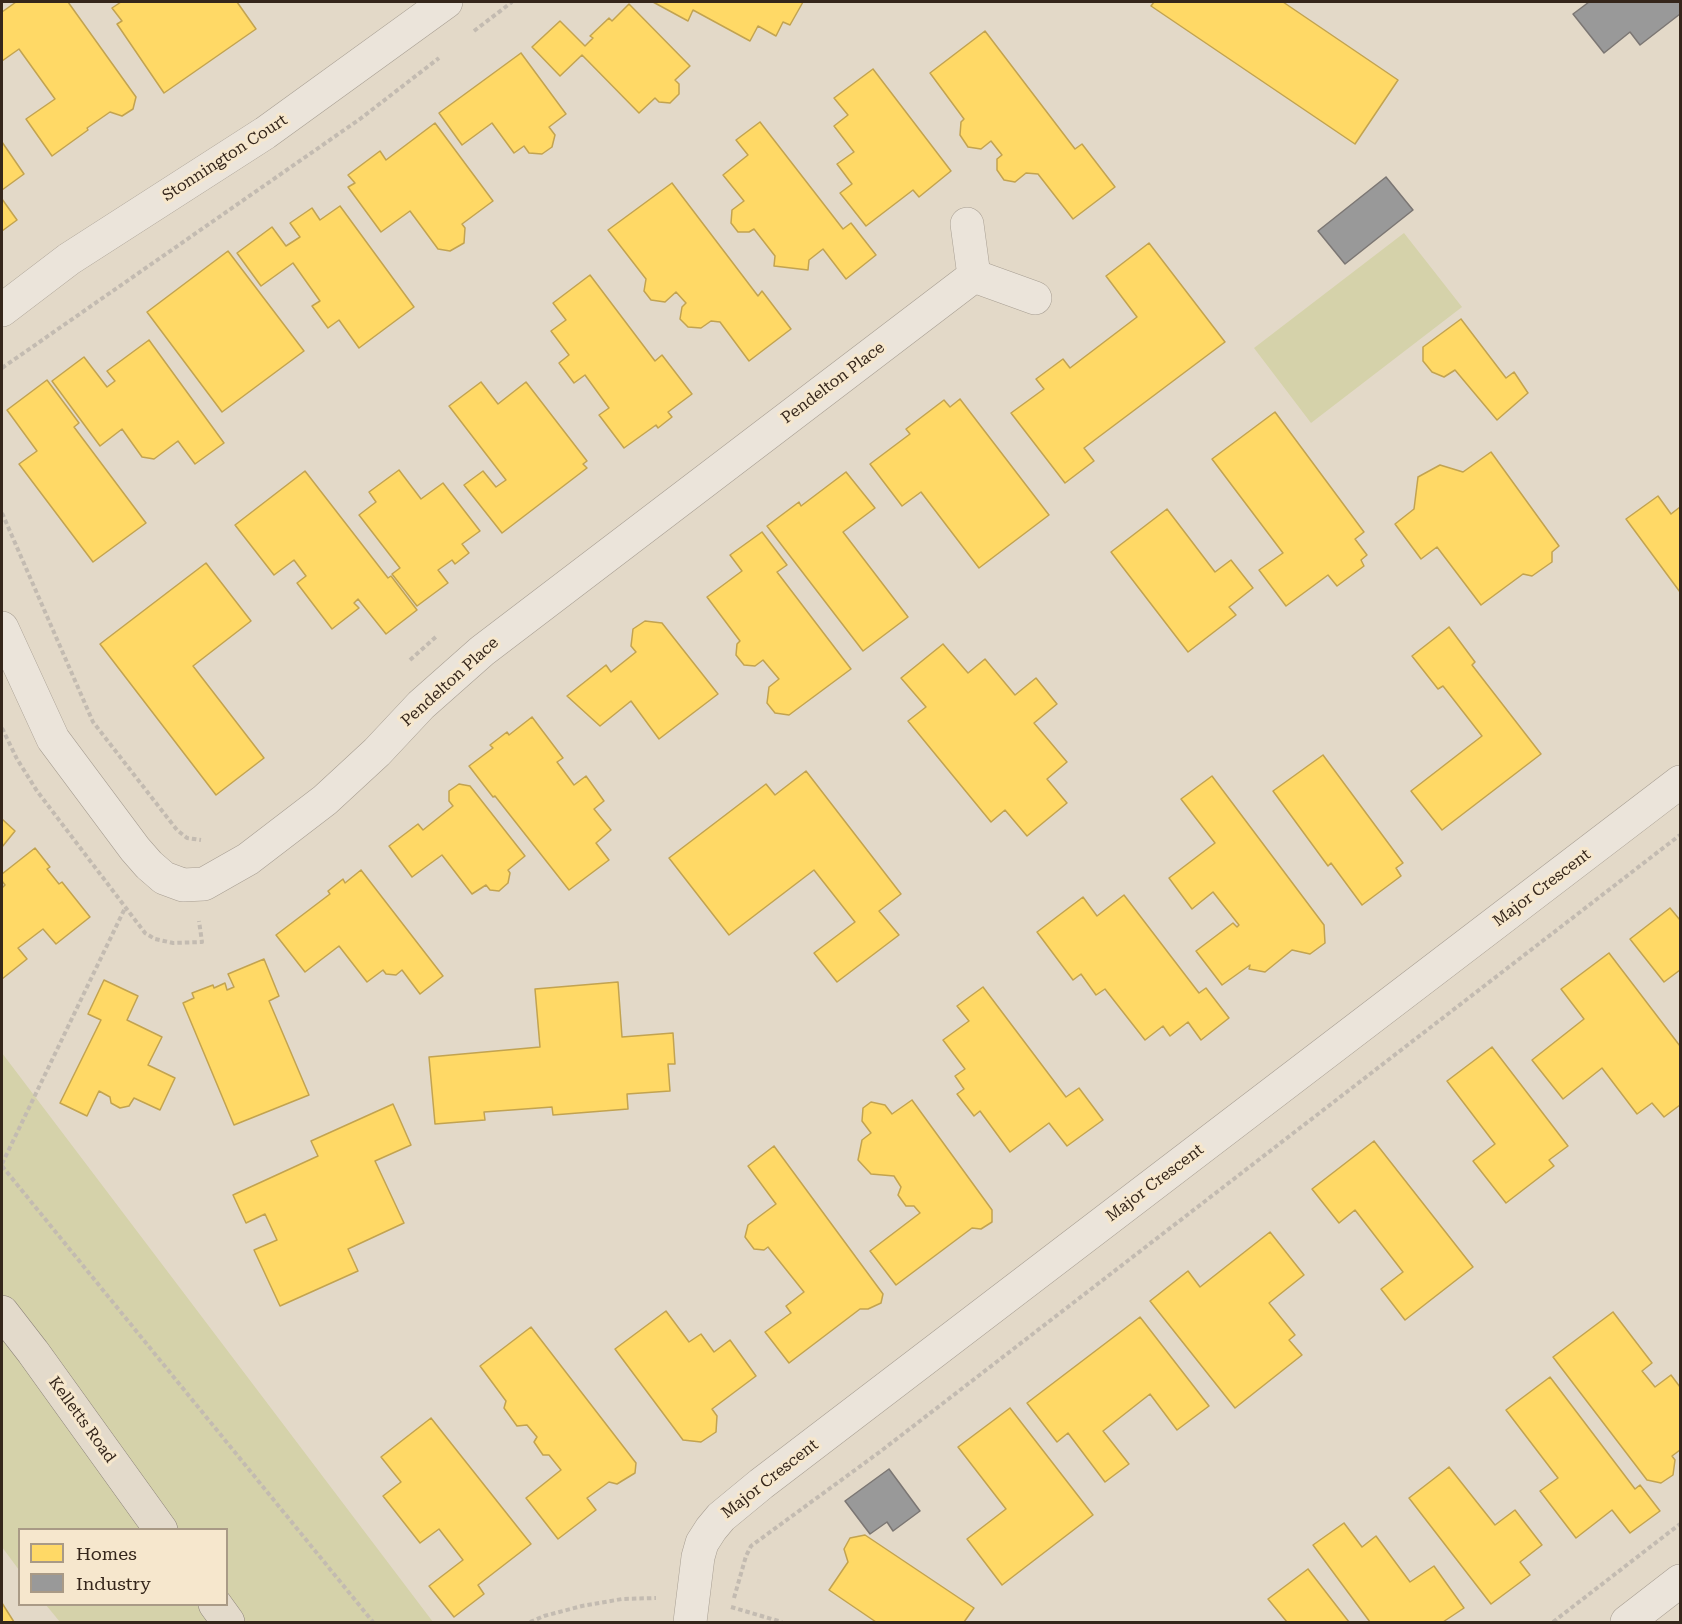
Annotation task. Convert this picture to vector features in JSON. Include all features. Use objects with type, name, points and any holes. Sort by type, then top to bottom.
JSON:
[{"type":"main road","name":"Kelletts Road","points":[[2,1312],[160,1528]]},
{"type":"main road","points":[[216,1606],[228,1623]]},
{"type":"street","name":"Stonnington Court","points":[[2,310],[69,259],[265,133],[446,2]]},
{"type":"street","points":[[967,224],[974,276],[1035,298]]},
{"type":"street","name":"Pendelton Place","points":[[2,628],[53,739],[142,857],[164,878],[183,885],[204,884],[248,859],[326,800],[377,752],[421,705],[482,651],[974,276]]},
{"type":"street","name":"Major Crescent","points":[[690,1623],[698,1557],[702,1544],[721,1517],[1680,782]]},
{"type":"street","points":[[1626,1623],[1680,1581]]},
{"type":"path","points":[[467,36],[512,2]]},
{"type":"path","points":[[2,368],[360,119],[440,57]]},
{"type":"path","points":[[2,513],[93,722],[177,830],[187,838],[198,841],[204,839]]},
{"type":"path","points":[[406,664],[447,629]]},
{"type":"path","points":[[782,1623],[731,1607],[751,1546],[891,1444],[1680,835]]},
{"type":"path","points":[[125,908],[2,1165],[373,1623]]},
{"type":"path","points":[[1553,1623],[1680,1524]]},
{"type":"path","points":[[530,1623],[544,1616],[582,1606],[622,1599],[663,1597]]},
{"type":"shaded area","points":[[1404,233],[1462,307],[1311,423],[1254,348]]},
{"type":"shaded area","points":[[2,1053],[433,1622],[60,1622],[47,1606],[228,1606],[228,1528],[18,1528],[18,1569],[2,1547]]},
{"type":"building: Homes","points":[[16,2],[68,2],[136,97],[133,109],[122,116],[110,112],[52,156],[26,119],[55,99],[19,49],[2,61],[2,12]]},
{"type":"building: Homes","points":[[121,2],[237,2],[256,29],[164,93],[117,24],[122,21],[112,8]]},
{"type":"building: Homes","points":[[653,2],[803,2],[790,25],[783,22],[776,36],[758,26],[750,41],[693,10],[688,21]]},
{"type":"building: Homes","points":[[1154,2],[1283,2],[1398,80],[1355,144],[1151,6]]},
{"type":"building: Homes","points":[[629,4],[690,66],[675,80],[679,84],[679,94],[670,103],[659,102],[655,98],[639,113],[582,55],[560,76],[532,47],[560,21],[585,46],[593,38],[590,36],[609,18],[612,21]]},
{"type":"building: Homes","points":[[985,31],[1075,149],[1082,144],[1115,187],[1073,219],[1038,174],[1026,173],[1015,182],[1004,180],[997,170],[997,159],[1002,155],[991,141],[981,149],[968,147],[960,135],[961,122],[964,119],[930,73]]},
{"type":"building: Homes","points":[[521,53],[566,114],[549,127],[555,135],[552,147],[542,154],[529,153],[524,146],[514,153],[492,123],[462,145],[439,113]]},
{"type":"building: Homes","points":[[873,69],[951,171],[919,197],[913,190],[866,226],[840,193],[852,184],[837,164],[854,152],[834,126],[848,115],[834,98]]},
{"type":"building: Homes","points":[[760,122],[843,229],[851,223],[876,255],[846,279],[823,249],[809,260],[808,270],[774,266],[775,256],[754,229],[749,232],[738,232],[731,223],[732,210],[744,201],[723,175],[748,155],[736,140]]},
{"type":"building: Homes","points":[[435,123],[493,201],[462,224],[465,228],[464,243],[450,251],[438,249],[410,211],[381,232],[348,187],[355,183],[348,175],[380,151],[386,160]]},
{"type":"building: Homes","points":[[2,142],[24,174],[2,190]]},
{"type":"building: Homes","points":[[672,183],[758,296],[762,291],[791,329],[749,361],[720,322],[711,321],[701,328],[688,327],[680,319],[682,307],[686,303],[676,292],[665,302],[651,300],[644,291],[646,279],[608,230]]},
{"type":"building: Homes","points":[[2,199],[17,220],[2,231]]},
{"type":"building: Homes","points":[[340,206],[414,307],[359,348],[339,320],[328,328],[312,306],[320,301],[293,263],[261,286],[237,253],[272,227],[286,246],[300,237],[290,223],[312,208],[320,220]]},
{"type":"building: Homes","points":[[1149,243],[1225,342],[1084,448],[1094,461],[1065,483],[1011,413],[1044,389],[1036,379],[1063,359],[1070,368],[1137,317],[1106,276]]},
{"type":"building: Homes","points":[[228,251],[304,351],[222,412],[147,312]]},
{"type":"building: Homes","points":[[590,275],[655,361],[662,355],[692,394],[668,412],[672,417],[658,428],[656,425],[624,448],[599,415],[609,408],[585,375],[574,383],[559,363],[569,355],[551,331],[566,320],[553,303]]},
{"type":"building: Homes","points":[[1461,319],[1506,378],[1514,372],[1528,393],[1497,420],[1455,370],[1444,377],[1432,372],[1423,361],[1423,347]]},
{"type":"building: Homes","points":[[149,340],[224,443],[195,464],[178,441],[154,459],[142,457],[122,429],[100,446],[52,381],[84,357],[107,387],[115,381],[107,371]]},
{"type":"building: Homes","points":[[47,380],[79,423],[74,427],[146,523],[93,562],[19,464],[37,451],[7,410]]},
{"type":"building: Homes","points":[[481,382],[498,404],[526,382],[587,461],[583,464],[587,468],[502,533],[464,485],[483,471],[496,487],[506,480],[449,406]]},
{"type":"building: Homes","points":[[960,399],[1049,515],[979,568],[921,492],[902,506],[870,464],[910,434],[906,429],[944,400],[950,407]]},
{"type":"building: Homes","points":[[1275,412],[1364,532],[1355,539],[1367,555],[1361,560],[1364,566],[1337,586],[1328,575],[1286,606],[1259,570],[1283,553],[1212,459]]},
{"type":"building: Homes","points":[[1491,452],[1559,546],[1552,552],[1552,562],[1532,576],[1523,574],[1481,605],[1437,547],[1421,559],[1395,524],[1414,509],[1418,477],[1440,465],[1463,472]]},
{"type":"building: Homes","points":[[399,470],[421,499],[443,483],[480,531],[462,544],[469,553],[455,564],[452,560],[438,570],[448,583],[417,606],[392,574],[400,568],[359,515],[376,502],[369,492]]},
{"type":"building: Homes","points":[[305,471],[388,578],[391,576],[417,610],[386,634],[358,599],[354,603],[359,608],[332,629],[297,583],[306,576],[294,560],[274,575],[235,525]]},
{"type":"building: Homes","points":[[846,472],[875,508],[843,532],[908,617],[863,651],[767,526],[799,502],[801,506]]},
{"type":"building: Homes","points":[[1658,496],[1671,514],[1680,507],[1680,592],[1626,519]]},
{"type":"building: Homes","points":[[1167,509],[1215,572],[1231,560],[1253,588],[1229,607],[1236,615],[1188,652],[1111,552]]},
{"type":"building: Homes","points":[[762,532],[787,565],[777,572],[851,669],[789,715],[775,713],[767,703],[769,687],[779,679],[763,660],[755,666],[744,665],[736,655],[737,644],[740,641],[707,597],[742,571],[730,555]]},
{"type":"building: Homes","points":[[206,563],[251,621],[193,666],[264,758],[216,795],[100,644]]},
{"type":"building: Homes","points":[[645,621],[662,623],[718,694],[659,739],[631,701],[600,726],[567,696],[606,665],[611,672],[636,652],[631,646],[633,629]]},
{"type":"building: Homes","points":[[1449,627],[1475,662],[1472,665],[1541,754],[1442,830],[1411,791],[1482,736],[1443,686],[1438,689],[1412,656]]},
{"type":"building: Homes","points":[[943,644],[968,673],[985,659],[1015,695],[1036,678],[1057,704],[1034,723],[1067,762],[1047,779],[1067,803],[1027,836],[1005,810],[991,822],[908,721],[926,707],[901,678]]},
{"type":"building: Homes","points":[[532,717],[563,758],[557,762],[574,785],[586,776],[604,801],[594,809],[611,830],[596,843],[609,860],[569,890],[469,766],[493,748],[490,745],[507,732],[509,735]]},
{"type":"building: Homes","points":[[1323,755],[1403,863],[1396,868],[1401,876],[1362,905],[1331,863],[1328,866],[1273,791]]},
{"type":"building: Homes","points":[[806,771],[901,894],[879,911],[899,935],[837,982],[814,953],[855,922],[814,870],[729,935],[669,858],[766,784],[775,795]]},
{"type":"building: Homes","points":[[1212,776],[1324,925],[1325,943],[1310,954],[1292,950],[1265,972],[1249,969],[1250,965],[1222,985],[1196,951],[1233,923],[1237,927],[1239,925],[1213,892],[1192,909],[1169,878],[1215,843],[1181,799]]},
{"type":"building: Homes","points":[[459,784],[470,786],[525,856],[508,870],[510,873],[508,883],[499,891],[490,890],[486,885],[472,894],[442,855],[412,877],[389,846],[418,824],[423,830],[453,806],[449,801],[449,791]]},
{"type":"building: Homes","points":[[2,819],[15,831],[2,847]]},
{"type":"building: Homes","points":[[35,848],[50,867],[47,869],[59,884],[62,882],[90,917],[56,944],[43,929],[18,948],[27,959],[2,979],[2,888],[5,885],[2,881],[2,874]]},
{"type":"building: Homes","points":[[361,870],[443,976],[420,994],[402,970],[396,975],[386,974],[383,970],[367,982],[339,946],[305,972],[276,935],[330,894],[328,891],[343,879],[345,883]]},
{"type":"building: Homes","points":[[1124,895],[1199,993],[1206,988],[1229,1018],[1201,1040],[1188,1022],[1170,1036],[1163,1026],[1145,1040],[1105,989],[1096,995],[1081,974],[1073,980],[1037,932],[1083,897],[1097,916]]},
{"type":"building: Homes","points":[[1670,908],[1680,920],[1680,970],[1664,982],[1630,939]]},
{"type":"building: Homes","points":[[1609,953],[1680,1046],[1680,1105],[1664,1117],[1652,1103],[1637,1114],[1602,1068],[1563,1099],[1532,1060],[1584,1019],[1561,989]]},
{"type":"building: Homes","points":[[264,959],[279,996],[269,1001],[309,1095],[234,1125],[183,1003],[194,998],[192,993],[213,985],[214,988],[225,983],[227,990],[234,987],[228,974]]},
{"type":"building: Homes","points":[[104,980],[138,996],[127,1020],[162,1037],[148,1065],[175,1078],[160,1110],[134,1098],[129,1106],[120,1108],[111,1103],[110,1097],[99,1091],[87,1116],[60,1103],[101,1020],[88,1014]]},
{"type":"building: Homes","points":[[618,982],[622,1037],[673,1033],[675,1064],[668,1064],[670,1091],[627,1094],[628,1109],[553,1115],[552,1107],[484,1112],[485,1120],[435,1124],[429,1057],[540,1047],[535,989]]},
{"type":"building: Homes","points":[[983,987],[1066,1097],[1079,1088],[1103,1120],[1067,1146],[1049,1123],[1010,1152],[980,1111],[974,1116],[957,1094],[964,1089],[955,1076],[965,1069],[943,1040],[969,1021],[957,1006]]},
{"type":"building: Homes","points":[[1492,1047],[1568,1146],[1549,1160],[1554,1166],[1506,1203],[1473,1161],[1495,1144],[1447,1081]]},
{"type":"building: Homes","points":[[912,1100],[992,1210],[992,1222],[981,1229],[972,1228],[896,1285],[870,1251],[920,1213],[914,1206],[906,1206],[898,1195],[901,1187],[894,1176],[871,1174],[858,1160],[862,1140],[871,1133],[862,1121],[863,1108],[871,1102],[885,1105],[892,1114]]},
{"type":"building: Homes","points":[[393,1104],[411,1145],[375,1161],[404,1223],[348,1249],[358,1271],[280,1306],[254,1250],[277,1240],[265,1214],[246,1223],[233,1195],[318,1156],[311,1141]]},
{"type":"building: Homes","points":[[1374,1141],[1473,1267],[1405,1320],[1381,1289],[1403,1272],[1355,1210],[1339,1223],[1312,1189]]},
{"type":"building: Homes","points":[[774,1146],[883,1294],[881,1303],[868,1309],[860,1309],[789,1363],[765,1332],[791,1313],[786,1306],[804,1292],[768,1247],[764,1250],[754,1249],[745,1237],[748,1225],[776,1204],[748,1166]]},
{"type":"building: Homes","points":[[1270,1232],[1304,1275],[1269,1303],[1295,1335],[1289,1340],[1302,1355],[1235,1408],[1150,1301],[1188,1271],[1200,1287]]},
{"type":"building: Homes","points":[[666,1311],[689,1342],[701,1334],[714,1352],[730,1340],[756,1376],[712,1409],[717,1416],[716,1432],[701,1442],[683,1440],[615,1349]]},
{"type":"building: Homes","points":[[1613,1312],[1652,1363],[1642,1371],[1655,1387],[1671,1375],[1680,1387],[1680,1450],[1672,1456],[1675,1460],[1673,1475],[1661,1483],[1647,1480],[1553,1357]]},
{"type":"building: Homes","points":[[1140,1317],[1209,1406],[1177,1430],[1150,1394],[1103,1431],[1129,1464],[1105,1482],[1068,1433],[1057,1442],[1027,1403]]},
{"type":"building: Homes","points":[[531,1327],[636,1463],[635,1473],[617,1484],[609,1482],[587,1498],[596,1510],[558,1539],[526,1498],[561,1470],[549,1455],[543,1455],[534,1442],[537,1437],[527,1425],[517,1426],[504,1408],[506,1401],[480,1366]]},
{"type":"building: Homes","points":[[1550,1377],[1635,1489],[1640,1485],[1660,1511],[1630,1533],[1612,1510],[1576,1538],[1540,1491],[1558,1478],[1506,1410]]},
{"type":"building: Homes","points":[[1010,1408],[1093,1515],[1002,1585],[967,1539],[1006,1509],[958,1447]]},
{"type":"building: Homes","points":[[431,1418],[531,1544],[478,1585],[484,1594],[454,1617],[429,1586],[463,1560],[439,1529],[420,1543],[383,1496],[401,1482],[381,1457]]},
{"type":"building: Homes","points":[[1449,1467],[1495,1525],[1515,1510],[1542,1545],[1520,1562],[1530,1575],[1491,1604],[1409,1498]]},
{"type":"building: Homes","points":[[1344,1523],[1362,1547],[1376,1536],[1410,1582],[1434,1566],[1464,1608],[1443,1622],[1370,1622],[1313,1545]]},
{"type":"building: Homes","points":[[865,1535],[974,1608],[964,1622],[876,1622],[829,1590],[848,1562],[844,1549],[850,1538]]},
{"type":"building: Homes","points":[[1308,1569],[1349,1622],[1287,1622],[1268,1599]]},
{"type":"building: Homes","points":[[2,1603],[14,1622],[2,1622]]},
{"type":"building: Industry","points":[[1589,2],[1680,2],[1680,14],[1640,45],[1630,32],[1604,53],[1573,14]]},
{"type":"building: Industry","points":[[1386,177],[1413,210],[1345,264],[1318,231]]},
{"type":"building: Industry","points":[[889,1469],[920,1511],[893,1531],[887,1522],[870,1534],[845,1501]]}]
